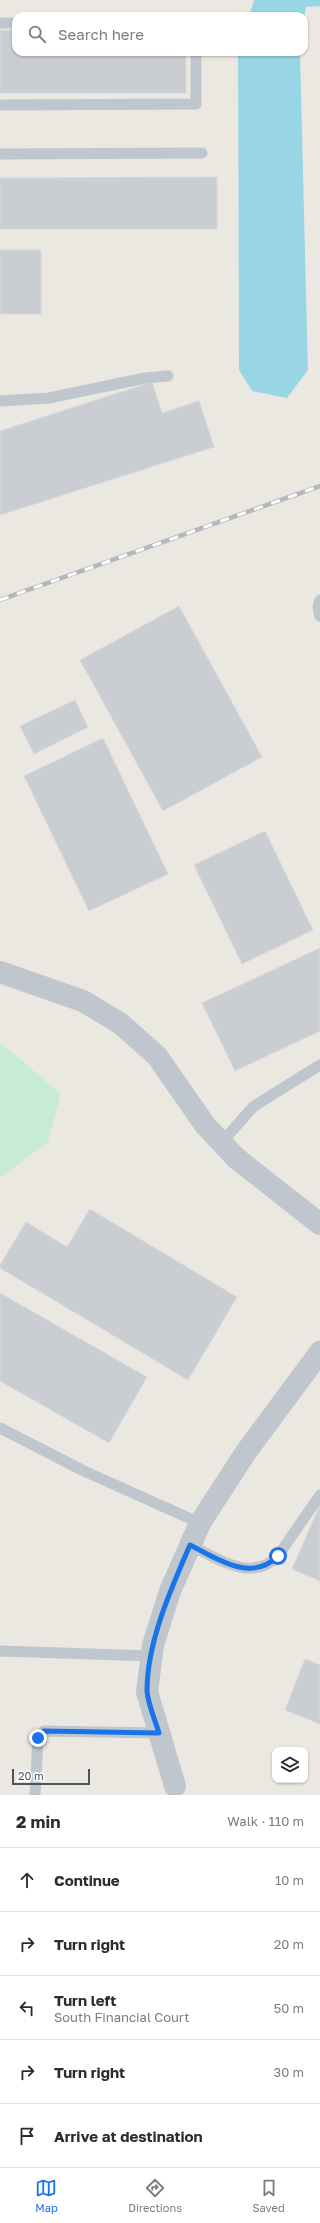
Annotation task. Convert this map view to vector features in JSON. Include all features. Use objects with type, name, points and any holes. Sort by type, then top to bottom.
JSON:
[{"type":"street","points":[[0,972],[83,1001],[121,1024],[157,1056],[204,1125],[221,1143],[236,1158],[320,1224]]},
{"type":"street","points":[[178,1791],[147,1692],[153,1645],[170,1591],[200,1523],[246,1452],[320,1352]]},
{"type":"lane","points":[[0,23],[12,23]]},
{"type":"lane","points":[[0,105],[196,104],[196,56]]},
{"type":"lane","points":[[0,154],[202,153]]},
{"type":"lane","points":[[0,402],[49,398],[145,378],[168,376]]},
{"type":"lane","points":[[320,600],[318,607],[320,616]]},
{"type":"lane","points":[[221,1143],[254,1106],[320,1065]]},
{"type":"lane","points":[[0,1428],[84,1471],[200,1523]]},
{"type":"lane","points":[[190,1545],[234,1566],[247,1570],[263,1566],[270,1563],[278,1556],[320,1495]]},
{"type":"lane","points":[[0,1651],[152,1656]]},
{"type":"lane","points":[[35,1795],[38,1738],[44,1731],[159,1733]]},
{"type":"shaded area","points":[[0,0],[254,0],[250,12],[12,12],[12,56],[238,56],[239,370],[308,370],[300,56],[308,56],[308,12],[305,12],[306,6],[320,6],[320,1795],[0,1795],[0,1178],[48,1142],[61,1094],[0,1042]]},
{"type":"green space","points":[[0,1042],[61,1094],[48,1142],[0,1178]]},
{"type":"water","points":[[254,0],[320,0],[320,6],[306,7],[305,12],[250,12]]},
{"type":"water","points":[[238,56],[300,56],[308,370],[287,398],[252,391],[239,370]]},
{"type":"building","points":[[0,30],[12,30],[12,56],[186,56],[186,93],[0,93]]},
{"type":"building","points":[[217,177],[217,229],[0,229],[0,178]]},
{"type":"building","points":[[0,250],[41,250],[41,314],[0,314]]},
{"type":"building","points":[[152,382],[162,413],[199,401],[214,447],[0,515],[0,431]]},
{"type":"building","points":[[179,606],[262,757],[163,811],[80,660]]},
{"type":"building","points":[[75,700],[88,727],[34,754],[20,726]]},
{"type":"building","points":[[103,738],[168,874],[89,911],[24,776]]},
{"type":"building","points":[[265,831],[313,930],[242,964],[194,865]]},
{"type":"building","points":[[320,948],[320,1031],[235,1071],[202,1003]]},
{"type":"building","points":[[90,1209],[237,1297],[188,1380],[0,1268],[0,1265],[26,1222],[67,1247]]},
{"type":"building","points":[[0,1293],[147,1377],[109,1443],[0,1381]]},
{"type":"building","points":[[320,1505],[320,1581],[292,1569]]},
{"type":"building","points":[[305,1659],[320,1665],[320,1724],[285,1710]]},
{"type":"railway","points":[[0,600],[320,486]]},
{"type":"route","points":[[38,1738],[44,1731],[159,1733],[147,1692],[153,1645],[170,1591],[190,1545],[234,1566],[247,1570],[255,1569],[270,1563],[278,1556]]}]
